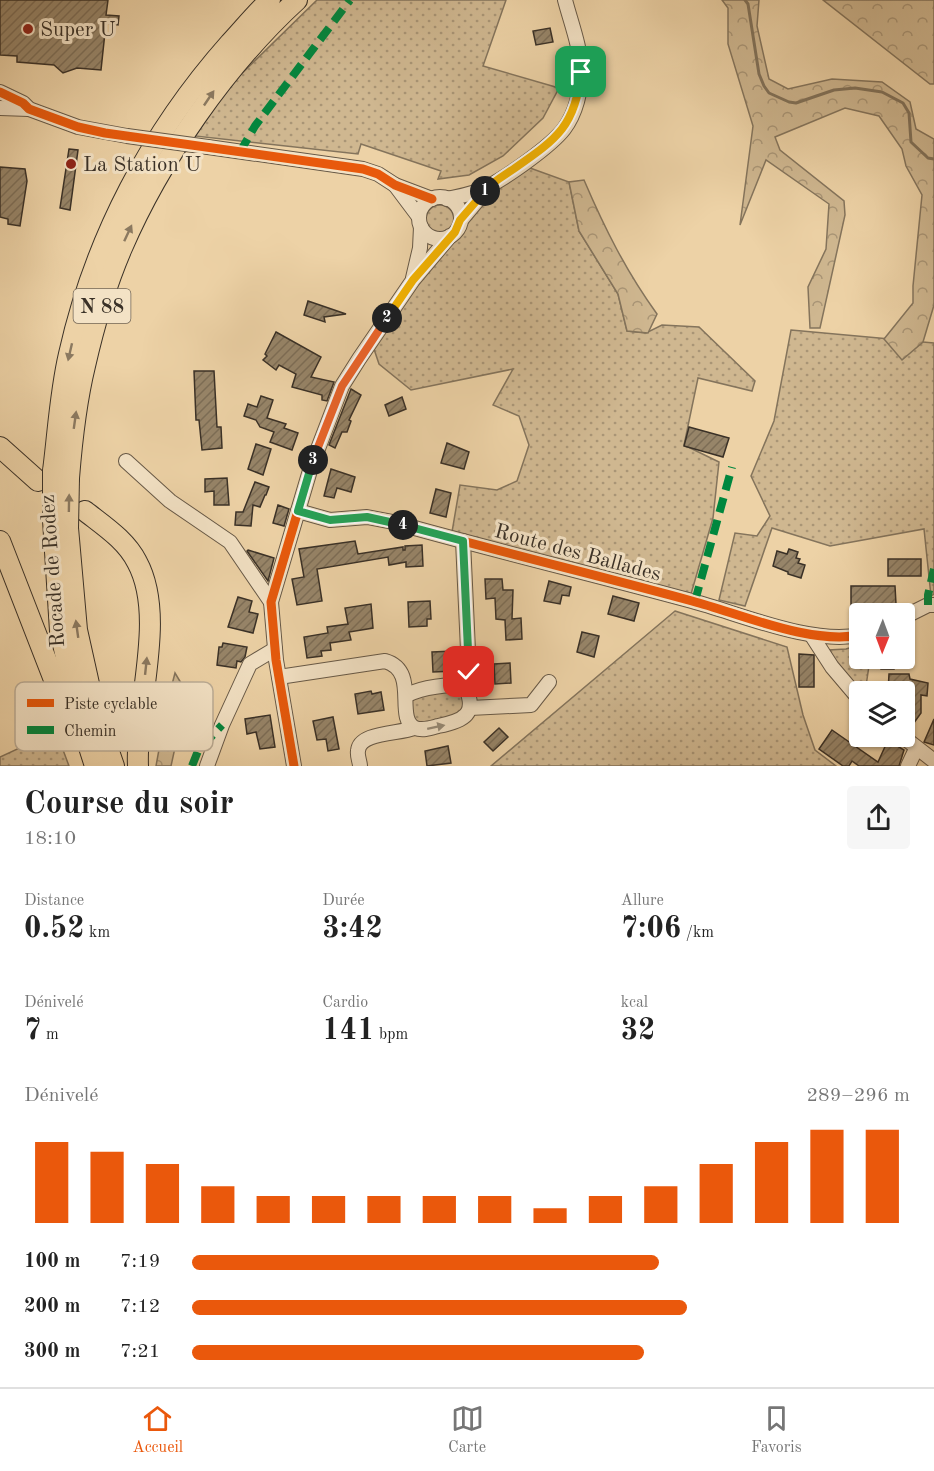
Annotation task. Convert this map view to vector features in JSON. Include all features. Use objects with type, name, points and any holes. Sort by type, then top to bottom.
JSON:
[{"type":"highway","name":"Rocade de Rodez","points":[[89,682],[77,630],[53,477],[68,356],[86,289],[118,209],[154,143],[200,77],[270,0]]},
{"type":"highway","name":"Rocade de Rodez","points":[[53,477],[74,421],[93,331],[121,250],[139,211],[177,147],[219,84],[297,0]]},
{"type":"highway","points":[[0,447],[53,477]]},
{"type":"highway","points":[[85,511],[119,538],[137,562],[148,592],[150,625],[144,682]]},
{"type":"highway","name":"Rocade de Rodez","points":[[61,524],[60,631],[72,682]]},
{"type":"highway","points":[[0,541],[55,682]]},
{"type":"highway","points":[[81,751],[87,766]]},
{"type":"highway","name":"Rocade de Rodez","points":[[90,751],[95,766]]},
{"type":"highway","name":"Rocade de Rodez","points":[[109,751],[114,766]]},
{"type":"highway","points":[[137,751],[138,766]]},
{"type":"street","points":[[0,108],[29,109],[78,127],[105,133],[363,170],[378,174],[395,185],[432,199],[447,199],[488,187],[542,149],[564,129],[576,107],[580,64],[565,0]]},
{"type":"street","points":[[0,92],[29,109]]},
{"type":"street","points":[[395,185],[430,237],[437,239],[450,236]]},
{"type":"street","points":[[460,220],[488,187]]},
{"type":"street","points":[[413,280],[420,248],[420,222],[423,206],[432,199]]},
{"type":"street","points":[[294,766],[275,649],[271,602],[311,466],[342,386],[413,280],[459,226],[457,207],[447,199]]},
{"type":"street","points":[[126,461],[142,478],[170,501],[230,542],[271,602]]},
{"type":"street","name":"Route des Ballades","points":[[298,511],[330,520],[367,517],[376,519],[695,601],[812,636],[849,637]]},
{"type":"street","points":[[360,766],[358,751],[362,742],[370,737],[414,728],[423,730],[457,722],[470,708],[470,698],[465,686],[469,672],[463,541]]},
{"type":"street","points":[[915,612],[934,604]]},
{"type":"street","points":[[812,636],[832,667],[849,687]]},
{"type":"street","points":[[213,750],[250,664],[275,649]]},
{"type":"street","points":[[279,677],[385,661],[394,664],[400,671],[407,695],[405,705],[407,720],[414,728]]},
{"type":"street","points":[[470,708],[531,705],[549,682]]},
{"type":"street","points":[[407,695],[455,685],[465,686]]},
{"type":"street","points":[[908,766],[916,748],[934,761]]},
{"type":"street","points":[[207,766],[212,751]]},
{"type":"green space","points":[[317,0],[506,0],[483,66],[559,88],[543,118],[503,156],[469,175],[438,179],[441,171],[361,144],[358,154],[195,136],[227,88]]},
{"type":"green space","points":[[722,0],[759,0],[757,26],[769,79],[788,89],[832,79],[882,82],[910,102],[916,129],[934,139],[934,305],[923,342],[902,360],[884,339],[913,303],[922,195],[906,166],[902,149],[879,116],[845,108],[775,137],[780,150],[844,201],[845,215],[820,328],[810,328],[808,287],[826,249],[829,204],[766,160],[740,225],[753,126],[728,44],[728,8]]},
{"type":"green space","points":[[823,0],[934,0],[934,84],[930,84]]},
{"type":"green space","points":[[530,168],[569,182],[579,231],[618,294],[627,331],[646,333],[662,325],[699,327],[755,381],[752,391],[698,378],[684,445],[719,462],[713,518],[691,594],[452,532],[460,485],[497,490],[517,481],[529,445],[519,416],[493,405],[513,369],[411,390],[379,364],[374,349],[412,289],[495,190]]},
{"type":"green space","points":[[584,180],[617,249],[635,282],[657,314],[648,333],[627,331],[618,294],[579,231],[569,182]]},
{"type":"green space","points":[[440,205],[450,209],[454,219],[450,229],[440,233],[430,229],[426,219],[430,209]]},
{"type":"green space","points":[[791,330],[934,343],[934,594],[931,596],[924,529],[830,546],[772,528],[745,606],[719,600],[735,533],[757,536],[770,516],[751,476],[774,421]]},
{"type":"green space","points":[[675,611],[787,647],[803,715],[815,750],[836,766],[491,766]]},
{"type":"green space","points":[[849,648],[849,669],[869,669],[867,681],[849,682],[829,650]]},
{"type":"green space","points":[[175,673],[180,682],[173,682]]},
{"type":"green space","points":[[453,691],[462,694],[465,702],[464,712],[424,725],[413,720],[410,703],[414,699]]},
{"type":"green space","points":[[15,750],[63,751],[69,766],[0,766],[0,757]]},
{"type":"green space","points":[[159,751],[174,751],[171,766],[156,766]]},
{"type":"building","points":[[0,0],[108,0],[106,15],[119,16],[118,25],[106,23],[101,70],[77,68],[63,73],[54,65],[17,62],[17,56],[0,55]]},
{"type":"building","points":[[550,28],[553,42],[536,45],[533,31]]},
{"type":"building","points":[[69,149],[78,150],[70,210],[60,208]]},
{"type":"building","points":[[0,167],[25,169],[27,181],[20,226],[8,224],[8,219],[0,217]]},
{"type":"building","points":[[308,301],[346,314],[324,317],[325,322],[304,315]]},
{"type":"building","points":[[276,332],[321,357],[311,377],[334,382],[327,401],[322,400],[322,395],[292,387],[296,374],[279,365],[276,370],[263,360],[267,356],[265,354]]},
{"type":"building","points":[[194,371],[214,371],[217,427],[221,427],[222,448],[202,450],[199,420],[196,420]]},
{"type":"building","points":[[351,389],[361,395],[349,420],[351,421],[347,432],[342,432],[335,448],[329,445]]},
{"type":"building","points":[[261,396],[273,400],[267,418],[286,424],[284,428],[298,433],[292,450],[270,442],[274,432],[260,427],[256,420],[244,416],[248,404],[257,407]]},
{"type":"building","points":[[402,397],[406,409],[389,416],[385,405]]},
{"type":"building","points":[[689,427],[729,438],[723,457],[684,446]]},
{"type":"building","points":[[447,443],[469,452],[464,469],[441,463]]},
{"type":"building","points":[[256,444],[271,449],[263,475],[248,469]]},
{"type":"building","points":[[331,469],[355,477],[351,492],[337,488],[334,498],[324,496]]},
{"type":"building","points":[[227,478],[229,505],[214,505],[214,491],[205,492],[205,479]]},
{"type":"building","points":[[255,482],[269,487],[266,495],[260,507],[253,505],[251,526],[235,525],[236,512],[243,512]]},
{"type":"building","points":[[436,489],[451,493],[446,517],[430,513]]},
{"type":"building","points":[[278,505],[289,509],[284,526],[273,523]]},
{"type":"building","points":[[355,541],[358,554],[403,547],[405,550],[405,546],[422,545],[423,566],[406,567],[406,562],[389,565],[388,557],[317,569],[322,601],[297,605],[292,579],[304,577],[299,549]]},
{"type":"building","points":[[789,549],[798,552],[796,558],[800,559],[798,563],[805,565],[801,578],[773,566],[777,551],[787,554]]},
{"type":"building","points":[[247,551],[274,558],[268,581]]},
{"type":"building","points":[[888,559],[921,559],[921,576],[888,576]]},
{"type":"building","points":[[485,579],[502,579],[503,590],[513,590],[512,619],[521,618],[522,639],[506,640],[505,620],[496,619],[495,598],[486,599]]},
{"type":"building","points":[[549,581],[571,587],[569,596],[562,595],[560,604],[544,601]]},
{"type":"building","points":[[851,586],[895,586],[896,603],[851,603]]},
{"type":"building","points":[[613,596],[639,603],[634,621],[608,614]]},
{"type":"building","points":[[238,597],[252,601],[249,612],[258,614],[253,633],[228,627]]},
{"type":"building","points":[[430,601],[431,619],[427,619],[427,626],[409,627],[408,602]]},
{"type":"building","points":[[371,604],[373,628],[349,632],[351,640],[330,643],[331,650],[321,651],[322,656],[307,658],[304,637],[328,633],[327,627],[348,624],[345,608]]},
{"type":"building","points":[[582,632],[599,636],[594,657],[577,652]]},
{"type":"building","points":[[223,643],[247,647],[245,657],[241,662],[237,661],[236,668],[217,665],[219,647],[222,647]]},
{"type":"building","points":[[454,651],[455,671],[433,672],[432,652]]},
{"type":"building","points":[[799,654],[814,655],[814,687],[799,687]]},
{"type":"building","points":[[510,663],[511,683],[495,684],[494,664]]},
{"type":"building","points":[[889,674],[909,674],[910,679],[928,683],[927,696],[921,695],[921,713],[915,721],[915,681],[889,681]]},
{"type":"building","points":[[371,691],[372,694],[381,692],[384,710],[358,714],[355,694]]},
{"type":"building","points":[[270,715],[275,747],[260,749],[256,732],[247,734],[245,719]]},
{"type":"building","points":[[333,717],[339,749],[328,751],[326,739],[317,740],[313,721]]},
{"type":"building","points":[[934,719],[934,745],[924,742]]},
{"type":"building","points":[[499,728],[508,737],[493,751],[484,742]]},
{"type":"building","points":[[832,730],[849,742],[849,747],[856,747],[878,762],[885,747],[899,747],[904,750],[899,766],[859,766],[852,761],[849,766],[843,766],[819,749]]},
{"type":"building","points":[[448,746],[451,763],[427,766],[425,751]]},
{"type":"waterway","points":[[745,0],[748,4],[759,74],[769,93],[796,103],[834,90],[855,88],[882,92],[903,103],[909,113],[911,142],[928,158],[934,159]]},
{"type":"marked path","points":[[240,152],[255,126],[350,0]]},
{"type":"marked path","points":[[695,601],[732,467]]},
{"type":"marked path","points":[[928,605],[934,569]]},
{"type":"marked path","points":[[213,735],[222,725]]},
{"type":"marked path","points":[[192,766],[198,751]]},
{"type":"cycle path","points":[[0,92],[23,103],[29,109],[78,127],[105,133],[363,169],[378,174],[395,185],[432,199]]},
{"type":"cycle path","points":[[294,766],[276,660],[271,602],[311,467],[342,386],[413,280],[450,236]]},
{"type":"cycle path","points":[[298,511],[330,520],[367,517],[393,522],[692,601],[776,627],[820,636],[849,636]]},
{"type":"place","name":"Super U","points":[[28,29]]},
{"type":"place","name":"La Station U","points":[[71,164]]},
{"type":"route","points":[[469,672],[463,541],[367,517],[330,520],[298,511],[311,466],[329,418],[342,386],[359,359],[413,280],[455,232],[460,220],[488,187],[542,149],[564,129],[576,107],[581,72]]}]
